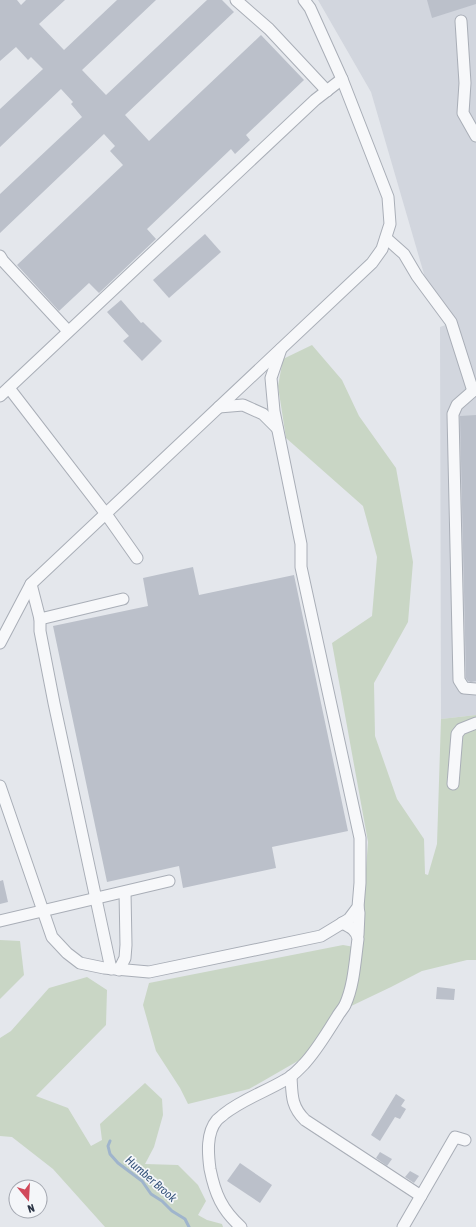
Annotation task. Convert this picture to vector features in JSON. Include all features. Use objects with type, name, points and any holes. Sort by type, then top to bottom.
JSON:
[{"type":"street","points":[[236,0],[269,29],[327,91]]},
{"type":"street","points":[[0,643],[32,584],[372,263],[382,249],[390,224],[388,197],[342,79],[310,8],[304,0]]},
{"type":"street","points":[[460,21],[465,83],[463,113],[476,136]]},
{"type":"street","points":[[0,396],[304,111],[342,79]]},
{"type":"street","points":[[386,238],[404,254],[417,276],[451,322],[475,391],[457,405],[453,414],[459,680],[464,688],[476,689]]},
{"type":"street","points":[[0,256],[68,332]]},
{"type":"street","points":[[241,1227],[233,1220],[225,1209],[218,1198],[214,1187],[208,1155],[209,1140],[212,1130],[217,1120],[231,1108],[282,1082],[290,1076],[303,1065],[320,1045],[345,1006],[352,980],[358,940],[360,838],[301,568],[301,544],[274,411],[271,378],[281,348]]},
{"type":"street","points":[[9,388],[106,514],[137,558]]},
{"type":"street","points":[[219,407],[243,405],[263,414],[277,428]]},
{"type":"street","points":[[32,584],[40,619],[40,631],[54,704],[96,899],[115,969]]},
{"type":"street","points":[[40,619],[123,599]]},
{"type":"street","points":[[453,784],[457,734],[461,729],[476,723]]},
{"type":"street","points":[[0,786],[52,937],[67,953],[80,963],[115,969],[149,972],[164,969],[322,936],[349,919],[358,907]]},
{"type":"street","points":[[0,921],[169,882]]},
{"type":"street","points":[[115,969],[125,958],[125,892]]},
{"type":"street","points":[[342,924],[354,929],[358,935]]},
{"type":"street","points":[[290,1076],[293,1100],[298,1113],[305,1120],[421,1196]]},
{"type":"street","points":[[403,1227],[455,1137],[465,1140]]},
{"type":"shaded area","points":[[318,0],[476,0],[476,715],[441,719],[440,327],[454,322],[445,304],[426,281],[371,92]]},
{"type":"green space","points":[[312,345],[342,380],[359,416],[396,468],[413,562],[408,622],[374,683],[375,736],[397,799],[424,839],[425,874],[428,875],[437,844],[441,719],[476,715],[476,960],[467,960],[422,971],[347,1008],[310,1054],[249,1089],[188,1104],[180,1088],[156,1051],[143,1005],[149,983],[343,945],[360,948],[368,842],[332,643],[372,616],[377,557],[363,506],[286,438],[278,386],[283,359]]},
{"type":"green space","points":[[0,940],[20,941],[24,975],[0,999]]},
{"type":"green space","points":[[87,977],[107,990],[106,1025],[36,1096],[68,1108],[91,1146],[102,1140],[100,1124],[145,1083],[162,1099],[163,1115],[154,1147],[145,1164],[178,1165],[198,1185],[206,1201],[198,1215],[207,1220],[222,1224],[223,1227],[105,1227],[53,1169],[12,1137],[0,1136],[0,1038],[11,1031],[49,988]]},
{"type":"building","points":[[0,0],[17,0],[21,5],[26,0],[65,0],[39,24],[64,50],[117,0],[156,0],[82,70],[106,95],[207,0],[222,0],[234,12],[125,115],[149,141],[261,35],[304,80],[246,135],[250,140],[235,154],[231,149],[147,229],[156,239],[99,293],[89,283],[59,311],[17,265],[123,165],[110,151],[115,146],[104,134],[0,233],[0,194],[82,117],[71,104],[73,102],[61,89],[0,147],[0,109],[43,69],[31,57],[28,60],[16,47],[0,61]]},
{"type":"building","points":[[427,0],[476,0],[476,4],[432,18]]},
{"type":"building","points":[[205,234],[221,252],[169,298],[153,280]]},
{"type":"building","points":[[121,300],[141,323],[143,322],[162,341],[142,361],[123,341],[129,336],[107,312]]},
{"type":"building","points":[[476,415],[476,681],[471,682],[466,678],[460,416]]},
{"type":"building","points":[[193,567],[199,595],[294,575],[348,831],[272,847],[276,868],[183,888],[179,866],[107,882],[53,626],[148,606],[143,578]]},
{"type":"building","points":[[3,880],[8,902],[0,904],[0,881]]},
{"type":"building","points":[[437,987],[455,989],[454,1000],[436,999]]},
{"type":"building","points":[[396,1094],[405,1100],[401,1106],[406,1109],[400,1119],[395,1117],[380,1141],[371,1135]]},
{"type":"building","points":[[380,1152],[392,1159],[387,1166],[376,1158]]},
{"type":"building","points":[[240,1163],[272,1185],[260,1203],[227,1181]]},
{"type":"building","points":[[410,1171],[419,1176],[414,1183],[405,1177]]},
{"type":"waterway","name":"Humber Brook","points":[[110,1141],[108,1146],[110,1154],[118,1163],[142,1181],[151,1194],[162,1201],[172,1211],[185,1219],[189,1227]]}]
